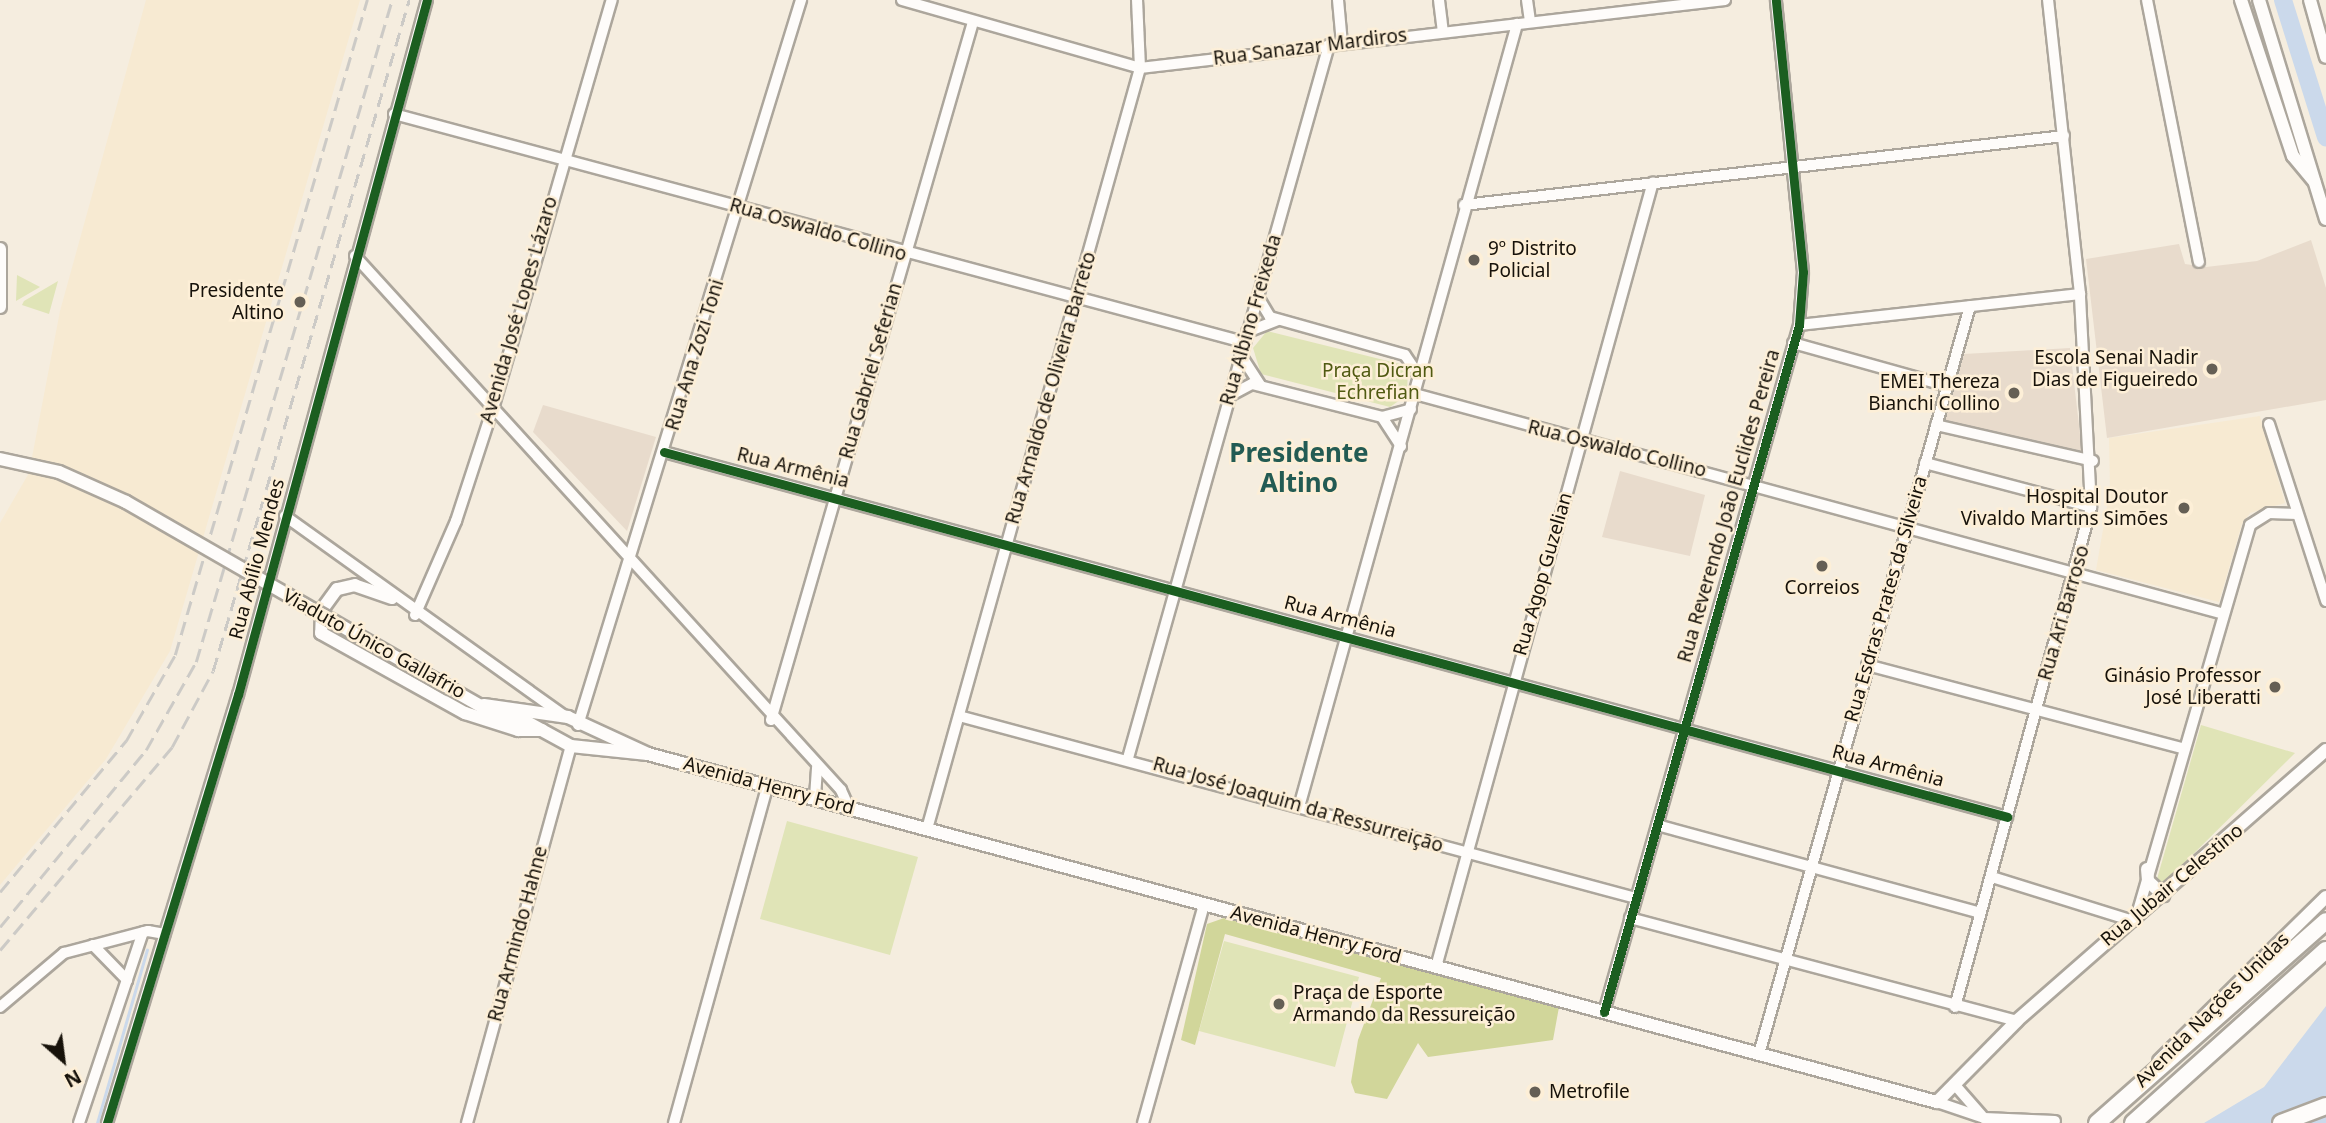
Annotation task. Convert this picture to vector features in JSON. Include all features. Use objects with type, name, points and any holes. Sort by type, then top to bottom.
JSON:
[{"type":"highway","points":[[2149,1074],[2326,921]]},
{"type":"highway","points":[[2133,1123],[2229,1043],[2326,950]]},
{"type":"highway","name":"Avenida Nações Unidas","points":[[2097,1123],[2149,1074]]},
{"type":"highway","points":[[2281,1123],[2326,1106]]},
{"type":"main road","points":[[2241,0],[2293,156],[2314,181]]},
{"type":"main road","points":[[2259,0],[2326,219]]},
{"type":"main road","points":[[2310,0],[2326,57]]},
{"type":"main road","points":[[0,307],[1,257]]},
{"type":"main road","name":"Viaduto Único Gallafrio","points":[[0,459],[59,472],[126,502],[449,688],[547,731],[571,746]]},
{"type":"main road","points":[[392,598],[355,585],[337,589],[322,610],[321,633],[465,713],[517,730],[547,731],[570,719]]},
{"type":"main road","name":"Viaduto Único Gallafrio","points":[[484,705],[570,719]]},
{"type":"main road","name":"Avenida Henry Ford","points":[[570,719],[648,754]]},
{"type":"main road","name":"Avenida Henry Ford","points":[[571,746],[648,754],[815,797],[1932,1101]]},
{"type":"main road","name":"Rua Jubair Celestino","points":[[1932,1101],[2017,1021],[2326,750]]},
{"type":"main road","points":[[2147,869],[2148,881],[2163,895]]},
{"type":"main road","name":"Avenida Nações Unidas","points":[[2149,1074],[2326,897]]},
{"type":"main road","name":"Rua Jubair Celestino","points":[[1932,1101],[1955,1085],[2017,1021]]},
{"type":"street","name":"Rua Abílio Mendes","points":[[107,1123],[165,934],[285,516],[427,0]]},
{"type":"street","name":"Avenida José Lopes Lázaro","points":[[415,615],[456,521],[494,405],[612,0]]},
{"type":"street","name":"Rua Ana Zozi Toni","points":[[570,719],[582,709],[631,558],[741,208],[801,0]]},
{"type":"street","name":"Rua Sanazar Mardiros","points":[[902,0],[1140,68],[1725,0]]},
{"type":"street","name":"Rua Arnaldo de Oliveira Barreto","points":[[927,829],[1140,68],[1137,0]]},
{"type":"street","points":[[1338,0],[1342,44]]},
{"type":"street","points":[[1439,0],[1443,32]]},
{"type":"street","points":[[1527,0],[1530,22]]},
{"type":"street","name":"Rua Reverendo João Euclides Pereira","points":[[1604,1012],[1685,730],[1750,484],[1799,325],[1803,272],[1795,169],[1776,0]]},
{"type":"street","name":"Rua Ari Barroso","points":[[1955,1007],[2091,507],[2092,461],[2080,294],[2048,0]]},
{"type":"street","points":[[2147,0],[2199,262]]},
{"type":"street","name":"Rua Gabriel Seferian","points":[[771,720],[973,22]]},
{"type":"street","points":[[1299,807],[1344,636],[1401,446],[1464,205],[1517,24]]},
{"type":"street","name":"Rua Albino Freixeda","points":[[1128,758],[1329,45]]},
{"type":"street","name":"Rua Oswaldo Collino","points":[[394,114],[904,254],[1076,299],[1245,337]]},
{"type":"street","points":[[1464,205],[2064,136]]},
{"type":"street","name":"Rua Agop Guzelian","points":[[1436,967],[1653,182]]},
{"type":"street","points":[[355,257],[494,405],[771,720],[817,767],[848,806]]},
{"type":"street","points":[[1799,325],[2080,294]]},
{"type":"street","points":[[1258,297],[1278,320],[1405,355],[1416,364],[1419,378]]},
{"type":"street","name":"Rua Esdras Prates da Silveira","points":[[1759,1054],[1783,959],[1970,306]]},
{"type":"street","points":[[1245,337],[1278,320]]},
{"type":"street","points":[[1793,343],[1947,386]]},
{"type":"street","points":[[1405,355],[1427,349]]},
{"type":"street","points":[[1240,354],[1260,386]]},
{"type":"street","points":[[1229,396],[1241,387],[1260,386],[1382,417],[1411,409]]},
{"type":"street","name":"Rua Oswaldo Collino","points":[[1415,394],[2075,571],[2224,614]]},
{"type":"street","points":[[1382,417],[1401,446]]},
{"type":"street","points":[[2269,424],[2326,601]]},
{"type":"street","points":[[1936,425],[2092,461]]},
{"type":"street","name":"Rua Armênia","points":[[664,452],[836,496],[2007,817]]},
{"type":"street","points":[[1925,463],[2091,507]]},
{"type":"street","points":[[1992,877],[2134,919],[2249,525],[2269,513],[2297,514]]},
{"type":"street","name":"Avenida Henry Ford","points":[[285,516],[415,615],[570,719]]},
{"type":"street","points":[[1867,665],[2183,749]]},
{"type":"street","name":"Rua José Joaquim da Ressurreição","points":[[959,716],[1128,758],[1636,898]]},
{"type":"street","name":"Rua Armindo Hahne","points":[[467,1123],[571,746]]},
{"type":"street","points":[[815,797],[817,767]]},
{"type":"street","points":[[674,1123],[768,785]]},
{"type":"street","points":[[1657,825],[1980,913]]},
{"type":"street","points":[[1143,1123],[1204,904]]},
{"type":"street","points":[[1630,918],[1955,1007],[2017,1021]]},
{"type":"street","points":[[0,1007],[53,959],[143,932],[165,934]]},
{"type":"street","points":[[79,1123],[143,932]]},
{"type":"street","points":[[93,945],[127,980]]},
{"type":"street","points":[[1955,1085],[1984,1118]]},
{"type":"street","name":"Avenida Henry Ford","points":[[1932,1101],[1984,1118],[2055,1121]]},
{"type":"shaded area","points":[[146,0],[360,0],[170,651],[106,759],[0,885],[0,523],[29,473],[60,311]]},
{"type":"shaded area","name":"Escola Senai Nadir Dias de Figueiredo","points":[[2311,240],[2326,288],[2326,400],[2107,438],[2086,259],[2179,244],[2185,264],[2206,267],[2257,261]]},
{"type":"shaded area","name":"EMEI Thereza Bianchi Collino","points":[[2070,348],[2082,451],[1944,420],[1964,354]]},
{"type":"shaded area","points":[[543,405],[656,437],[627,531],[533,432]]},
{"type":"shaded area","name":"Hospital Doutor Vivaldo Martins Simões","points":[[2260,416],[2285,503],[2250,513],[2242,524],[2219,602],[2096,570],[2110,489],[2109,438]]},
{"type":"shaded area","points":[[1620,471],[1705,495],[1690,556],[1602,537]]},
{"type":"green space","points":[[17,275],[40,287],[16,301]]},
{"type":"green space","points":[[58,281],[49,314],[22,305],[24,301]]},
{"type":"green space","name":"Praça Dicran Echrefian","points":[[1267,331],[1408,366],[1407,395],[1390,407],[1261,374],[1253,348]]},
{"type":"green space","points":[[2201,725],[2295,753],[2160,887],[2157,879]]},
{"type":"green space","points":[[787,821],[918,857],[890,955],[760,919]]},
{"type":"green space","points":[[1224,918],[1559,1007],[1553,1040],[1428,1057],[1418,1043],[1387,1099],[1355,1093],[1351,1082],[1358,1040],[1381,978],[1225,934],[1195,1045],[1181,1040],[1207,924]]},
{"type":"green space","name":"Praça de Esporte Armando da Ressureição","points":[[1224,941],[1359,977],[1335,1067],[1199,1031]]},
{"type":"water","points":[[2326,1006],[2326,1123],[2204,1123],[2264,1087]]},
{"type":"waterway","points":[[2283,0],[2326,137]]},
{"type":"waterway","points":[[97,1123],[147,950]]},
{"type":"railway","points":[[0,892],[126,741],[175,655],[367,0]]},
{"type":"railway","points":[[0,927],[146,750],[196,662],[392,0]]},
{"type":"railway","points":[[0,950],[172,747],[213,671],[409,0]]},
{"type":"cycle path","points":[[107,1123],[238,695],[427,0]]},
{"type":"cycle path","points":[[1604,1012],[1799,325],[1803,272],[1776,0]]},
{"type":"cycle path","points":[[664,452],[2007,817]]},
{"type":"place","name":"9º Distrito Policial","points":[[1474,260]]},
{"type":"place","name":"Presidente Altino","points":[[300,302]]},
{"type":"place","name":"Escola Senai Nadir Dias de Figueiredo","points":[[2212,369]]},
{"type":"place","name":"EMEI Thereza Bianchi Collino","points":[[2014,393]]},
{"type":"place","name":"Hospital Doutor Vivaldo Martins Simões","points":[[2184,508]]},
{"type":"place","name":"Correios","points":[[1822,566]]},
{"type":"place","name":"Ginásio Professor José Liberatti","points":[[2275,687]]},
{"type":"place","name":"Praça de Esporte Armando da Ressureição","points":[[1279,1004]]},
{"type":"place","name":"Metrofile","points":[[1535,1092]]},
{"type":"district","name":"Presidente Altino","points":[[1299,468]]}]
